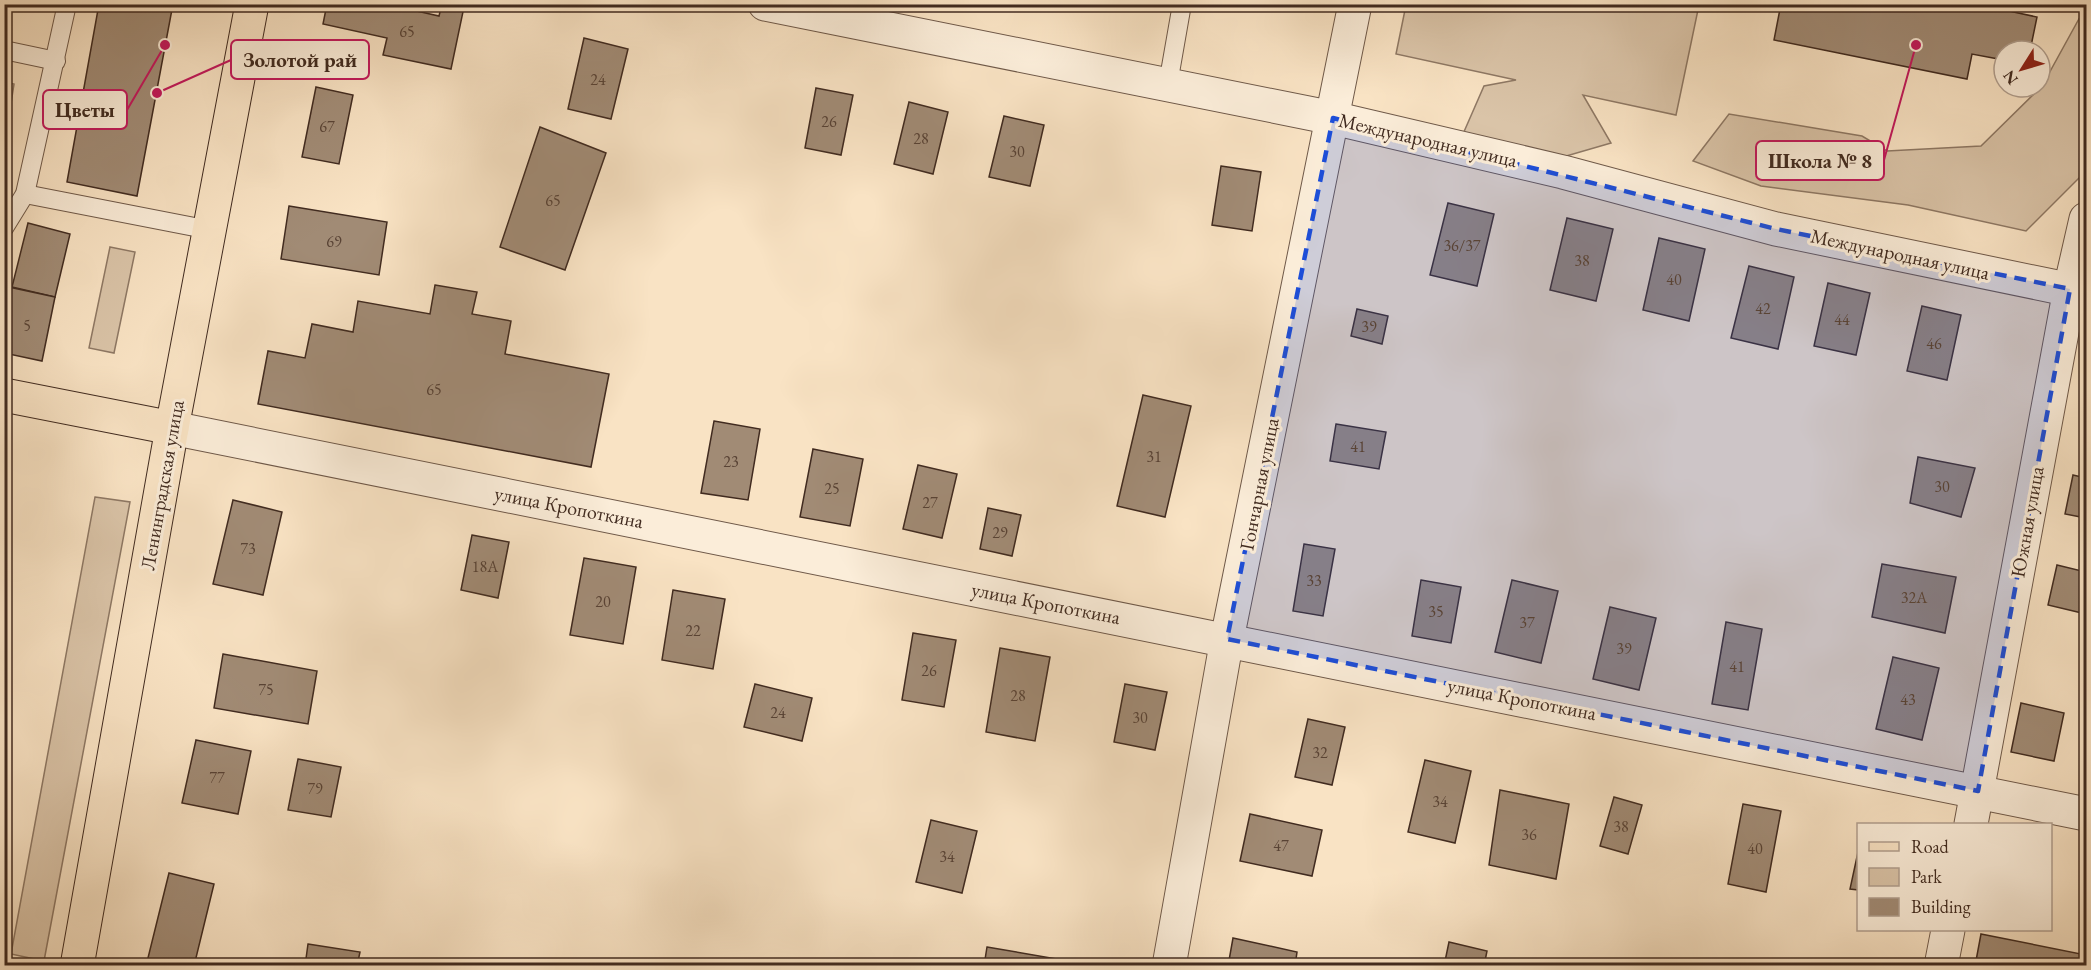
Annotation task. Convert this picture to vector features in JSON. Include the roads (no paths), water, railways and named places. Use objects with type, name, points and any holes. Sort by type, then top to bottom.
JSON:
[{"type":"main road","name":"Ленинградская улица","points":[[77,966],[172,428],[252,4]]},
{"type":"main road","name":"улица Кропоткина","points":[[4,395],[172,428]]},
{"type":"street","name":"Международная улица","points":[[765,4],[1333,118],[1563,172],[1776,229],[2078,291]]},
{"type":"street","name":"Гончарная улица","points":[[1169,966],[1227,639],[1355,4]]},
{"type":"street","name":"Южная улица","points":[[1971,823],[2078,291],[2086,219]]},
{"type":"street","name":"улица Кропоткина","points":[[172,428],[1978,790],[2086,814]]},
{"type":"street","points":[[1941,966],[1948,931]]},
{"type":"lane","points":[[4,228],[25,194],[67,4]]},
{"type":"lane","points":[[1168,84],[1182,4]]},
{"type":"lane","points":[[4,50],[56,61]]},
{"type":"lane","points":[[25,194],[210,230]]},
{"type":"place","name":"Цветы","points":[[165,45]]},
{"type":"place","name":"Школа № 8","points":[[1916,45]]},
{"type":"place","name":"Золотой рай","points":[[157,93]]}]
